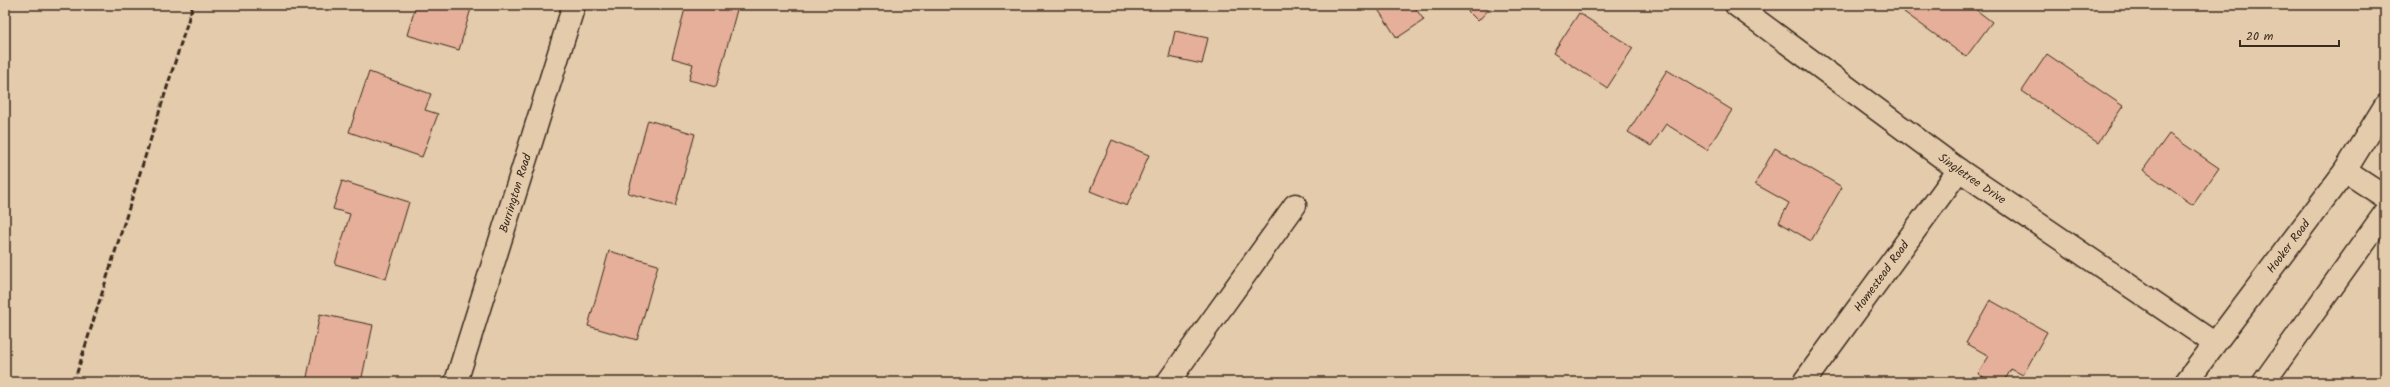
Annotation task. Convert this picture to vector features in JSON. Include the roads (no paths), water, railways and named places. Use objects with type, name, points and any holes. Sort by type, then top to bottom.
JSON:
[{"type":"street","name":"Burrington Road","points":[[456,382],[574,5]]},
{"type":"street","name":"Singletree Drive","points":[[1744,7],[1959,170],[2214,343]]},
{"type":"street","name":"Hooker Road","points":[[2186,382],[2345,171],[2385,106]]},
{"type":"street","name":"Homestead Road","points":[[1804,382],[1959,170]]},
{"type":"street","points":[[2345,171],[2385,197]]},
{"type":"street","points":[[1168,382],[1295,205]]},
{"type":"street","points":[[2264,382],[2385,213]]},
{"type":"railway","points":[[74,382],[193,5]]}]
